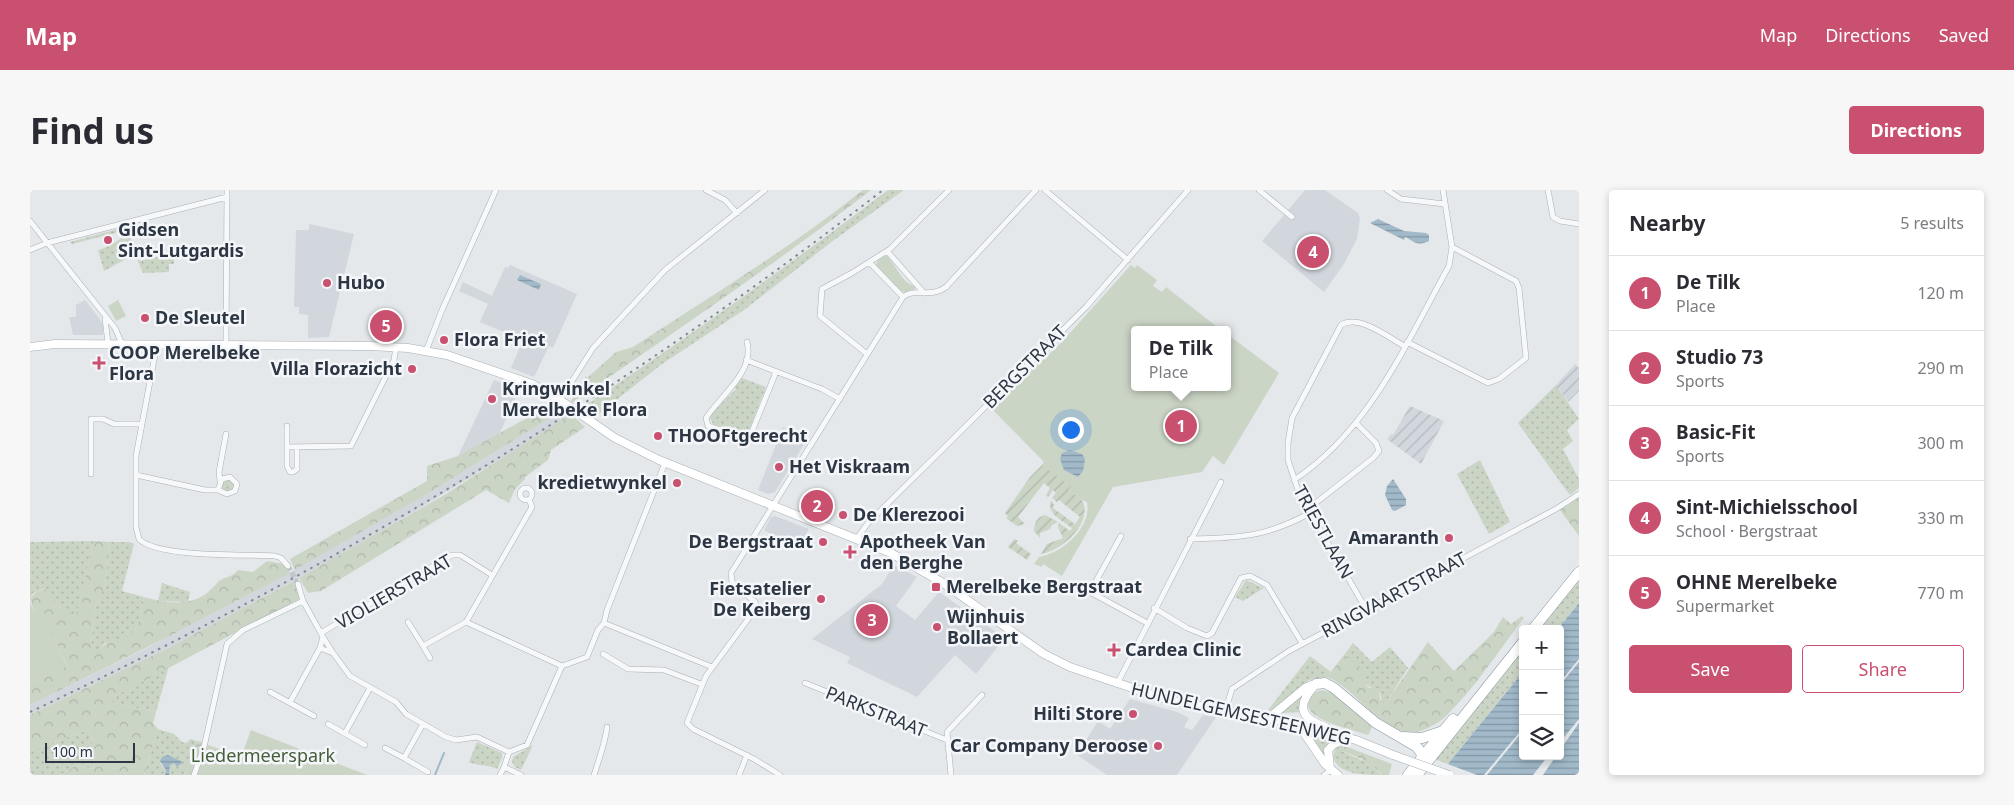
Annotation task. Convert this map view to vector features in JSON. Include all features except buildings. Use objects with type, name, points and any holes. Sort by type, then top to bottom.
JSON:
[{"type":"highway","points":[[1537,625],[1579,572]]},
{"type":"highway","points":[[1417,775],[1519,647]]},
{"type":"highway","points":[[1408,775],[1494,670],[1502,669]]},
{"type":"highway","points":[[1316,684],[1325,683],[1334,688],[1376,724],[1417,747],[1422,754],[1421,759]]},
{"type":"highway","points":[[1400,736],[1422,738],[1444,730]]},
{"type":"main road","name":"HUNDELGEMSESTEENWEG","points":[[30,347],[55,344],[396,347],[426,351],[470,362],[521,380],[560,400],[613,437],[665,463],[857,538],[922,570],[1044,654],[1117,684],[1168,700],[1224,712],[1298,724],[1332,733],[1449,775]]},
{"type":"main road","points":[[1268,719],[1305,688],[1316,684]]},
{"type":"main road","points":[[1316,684],[1305,696],[1305,712],[1313,722],[1327,727],[1332,733]]},
{"type":"main road","points":[[1298,724],[1331,770],[1338,775]]},
{"type":"main road","points":[[1331,770],[1328,750],[1334,744],[1348,738]]},
{"type":"street","points":[[226,345],[228,190]]},
{"type":"street","points":[[426,351],[442,310],[496,190]]},
{"type":"street","points":[[706,190],[725,200],[737,213]]},
{"type":"street","points":[[560,400],[603,336],[665,270],[765,190]]},
{"type":"street","points":[[867,354],[823,319],[819,311],[822,289],[870,263],[886,251],[910,231],[949,190]]},
{"type":"street","points":[[870,263],[905,295],[935,293],[946,287],[1036,190]]},
{"type":"street","points":[[1045,190],[1128,260]]},
{"type":"street","name":"BERGSTRAAT","points":[[857,538],[868,523],[1086,307],[1188,190]]},
{"type":"street","points":[[1259,190],[1292,218]]},
{"type":"street","points":[[1387,190],[1401,199],[1445,204]]},
{"type":"street","points":[[1294,480],[1330,451],[1356,423],[1377,395],[1449,266],[1452,247],[1443,190]]},
{"type":"street","points":[[1548,190],[1553,216],[1560,221],[1579,224]]},
{"type":"street","points":[[30,250],[47,243],[227,197]]},
{"type":"street","points":[[30,221],[104,317],[115,328],[122,344]]},
{"type":"street","name":"TRIESTLAAN","points":[[1366,610],[1309,511],[1290,470],[1288,447],[1292,418],[1338,328],[1348,321],[1358,322],[1488,383],[1497,380],[1526,358],[1519,288],[1516,281],[1452,247]]},
{"type":"street","points":[[886,251],[925,293]]},
{"type":"street","points":[[780,775],[747,755],[693,729],[687,723],[701,684],[757,607],[755,602],[732,582],[732,573],[905,295]]},
{"type":"street","points":[[104,317],[108,344]]},
{"type":"street","points":[[747,342],[750,351],[736,384],[706,418],[708,426],[738,438],[745,438],[751,434],[776,372]]},
{"type":"street","points":[[157,344],[136,456],[136,530],[143,542],[151,546],[198,554],[274,556],[281,558],[288,566]]},
{"type":"street","points":[[287,447],[344,448],[354,444],[394,360],[396,347]]},
{"type":"street","points":[[746,360],[822,389],[840,399]]},
{"type":"street","points":[[91,474],[91,419],[103,419],[114,424],[141,424]]},
{"type":"street","points":[[1190,539],[1255,536],[1279,529],[1309,511],[1374,458],[1379,451],[1376,443],[1356,423]]},
{"type":"street","points":[[287,426],[287,468],[292,472],[297,469],[297,447]]},
{"type":"street","points":[[218,490],[220,482],[219,472],[226,434]]},
{"type":"street","points":[[466,622],[562,666],[586,657],[598,630],[604,622],[665,463]]},
{"type":"street","points":[[136,475],[205,490],[218,490],[230,494],[237,487],[232,477],[224,478],[220,482]]},
{"type":"street","points":[[1117,684],[1154,608],[1221,482]]},
{"type":"street","name":"RINGVAARTSTRAAT","points":[[1224,712],[1232,689],[1302,643],[1556,509],[1579,494]]},
{"type":"street","points":[[423,646],[466,622],[532,507],[529,499]]},
{"type":"street","points":[[1121,536],[1090,592],[1147,623]]},
{"type":"street","name":"VIOLIERSTRAAT","points":[[322,635],[452,555],[460,555],[492,575]]},
{"type":"street","points":[[1154,608],[1202,635],[1209,635],[1241,578],[1250,576],[1267,585],[1302,643]]},
{"type":"street","points":[[298,584],[303,601],[322,635],[347,673],[396,702],[406,714],[452,740],[477,737],[509,752],[524,747],[529,742],[562,666]]},
{"type":"street","points":[[194,775],[204,747],[227,644],[244,630],[303,601]]},
{"type":"street","points":[[408,622],[430,658]]},
{"type":"street","points":[[604,622],[712,667]]},
{"type":"street","points":[[290,702],[320,648],[322,635]]},
{"type":"street","points":[[320,648],[333,652]]},
{"type":"street","points":[[603,654],[628,669],[664,670],[701,684]]},
{"type":"street","name":"PARKSTRAAT","points":[[805,683],[947,740]]},
{"type":"street","points":[[345,734],[370,688]]},
{"type":"street","points":[[270,692],[314,716]]},
{"type":"street","name":"PARKSTRAAT","points":[[951,775],[947,740],[949,728],[982,695]]},
{"type":"street","points":[[328,724],[365,745]]},
{"type":"street","points":[[404,758],[422,724]]},
{"type":"street","points":[[594,775],[607,727]]},
{"type":"street","points":[[385,748],[428,772]]},
{"type":"street","points":[[500,775],[509,752]]},
{"type":"street","points":[[739,775],[747,755]]},
{"type":"street","points":[[504,767],[521,775]]},
{"type":"street","points":[[1324,775],[1331,770]]},
{"type":"shaded area","points":[[1305,190],[1325,190],[1358,213],[1360,218],[1357,239],[1344,264],[1324,292],[1262,241]]},
{"type":"shaded area","points":[[309,224],[354,234],[329,337],[308,338],[308,315],[299,314],[299,307],[294,307],[296,230],[309,230]]},
{"type":"shaded area","points":[[510,265],[577,294],[553,348],[549,346],[534,377],[511,368],[523,340],[480,322],[488,304],[459,291],[463,282],[492,296],[505,267],[508,268]]},
{"type":"shaded area","points":[[85,300],[103,325],[103,335],[73,335],[69,317],[76,317],[76,305]]},
{"type":"shaded area","points":[[1575,364],[1579,368],[1579,391],[1568,402],[1556,385]]},
{"type":"shaded area","points":[[494,380],[519,390],[499,435],[458,456]]},
{"type":"shaded area","points":[[1410,406],[1444,421],[1421,464],[1387,439],[1391,434],[1393,435]]},
{"type":"shaded area","points":[[561,411],[568,416],[549,430],[352,549],[194,635],[30,715],[30,705],[147,648],[284,576],[424,496]]},
{"type":"shaded area","points":[[783,427],[806,441],[775,492],[768,494],[758,490]]},
{"type":"shaded area","points":[[775,516],[809,529],[796,550],[764,530],[771,517]]},
{"type":"shaded area","points":[[894,565],[917,577],[896,606],[915,620],[939,592],[1005,638],[976,674],[955,655],[917,697],[847,663],[850,657],[812,639],[882,584]]},
{"type":"shaded area","points":[[1130,699],[1177,712],[1189,718],[1184,727],[1192,730],[1203,715],[1216,717],[1177,775],[1107,775],[1077,755],[1098,721],[1110,729]]},
{"type":"green space","points":[[863,190],[871,190],[760,272],[572,403],[571,401],[586,376],[587,378],[616,352],[633,347],[779,252]]},
{"type":"green space","points":[[888,190],[904,190],[834,240],[744,310],[662,364],[596,416],[590,416],[580,409],[736,302]]},
{"type":"green space","points":[[118,229],[119,232],[72,244],[70,242]]},
{"type":"green space","points":[[129,235],[140,261],[174,253],[174,264],[169,264],[169,272],[143,273],[135,254],[104,271],[98,250]]},
{"type":"green space","points":[[886,255],[902,277],[915,286],[915,291],[904,292],[898,290],[876,267],[877,261]]},
{"type":"green space","points":[[1131,265],[1135,268],[1137,265],[1157,280],[1153,286],[1162,292],[1166,287],[1216,326],[1131,326],[1131,391],[1231,391],[1231,337],[1279,373],[1224,465],[1213,456],[1202,472],[1113,487],[1062,576],[1043,564],[1042,567],[1034,564],[1039,557],[1057,550],[1074,537],[1085,521],[1087,502],[1068,490],[1070,486],[1042,465],[1044,462],[991,408],[1060,344]]},
{"type":"green space","points":[[118,300],[126,316],[116,321],[108,306]]},
{"type":"green space","points":[[742,378],[766,387],[748,433],[741,436],[714,426],[710,418],[711,414],[736,389],[735,387]]},
{"type":"green space","points":[[1556,385],[1579,419],[1567,430],[1573,441],[1563,449],[1579,479],[1566,490],[1518,423]]},
{"type":"green space","points":[[554,403],[562,408],[561,411],[424,496],[295,570],[290,559],[427,481],[427,466],[458,456]]},
{"type":"green space","points":[[568,416],[573,416],[585,427],[551,450],[548,460],[525,477],[515,489],[509,503],[486,490],[321,591],[308,593],[299,578],[446,494]]},
{"type":"green space","points":[[1480,460],[1510,522],[1489,534],[1457,474]]},
{"type":"green space","points":[[1042,465],[1071,486],[1068,490],[1082,500],[1085,510],[1083,519],[1073,535],[1057,548],[1041,554],[1047,544],[1063,538],[1058,527],[1059,523],[1070,531],[1072,528],[1053,513],[1050,505],[1051,500],[1054,505],[1053,508],[1075,524],[1080,517],[1059,500],[1057,502],[1052,498],[1056,493],[1053,490],[1048,497],[1046,495],[1050,488],[1044,483],[1018,517],[1025,524],[1017,526],[1006,518],[1008,516],[1005,513],[1030,477]]},
{"type":"green space","points":[[1579,479],[1579,488],[1570,495],[1566,490]]},
{"type":"green space","points":[[228,480],[234,486],[228,492],[222,486]]},
{"type":"green space","points":[[1579,497],[1579,536],[1560,510]]},
{"type":"green space","points":[[1045,515],[1058,522],[1052,525],[1050,529],[1040,533],[1040,538],[1034,531],[1035,525],[1038,519]]},
{"type":"green space","points":[[1014,539],[1018,541],[1016,543],[1031,554],[1027,560],[1008,547]]},
{"type":"green space","points":[[94,541],[75,620],[66,609],[54,606],[43,589],[33,593],[30,598],[30,542]]},
{"type":"green space","points":[[94,541],[110,542],[105,587],[99,596],[95,609],[91,644],[97,650],[101,649],[108,640],[118,640],[131,634],[138,622],[144,597],[169,602],[194,600],[209,591],[219,581],[238,570],[253,572],[267,561],[285,564],[290,573],[168,637],[30,705],[30,684],[67,665],[40,611],[34,612],[30,598],[37,591],[48,589],[51,591],[54,606],[66,609],[75,619]]},
{"type":"green space","points":[[110,542],[129,542],[134,544],[122,591],[144,597],[138,623],[131,634],[120,641],[104,643],[101,649],[97,651],[91,644],[95,609],[99,596],[105,587]]},
{"type":"green space","points":[[1579,578],[1579,603],[1561,625],[1542,625]]},
{"type":"green space","points":[[1246,580],[1264,588],[1243,601],[1235,597]]},
{"type":"green space","points":[[294,581],[301,598],[106,701],[156,712],[153,723],[158,729],[144,775],[60,775],[77,765],[93,769],[96,759],[90,731],[87,730],[30,751],[30,715],[172,646]]},
{"type":"green space","points":[[162,583],[190,592],[188,602],[158,601]]},
{"type":"green space","points":[[30,602],[34,612],[41,610],[67,666],[30,684]]},
{"type":"green space","points":[[1522,616],[1524,618],[1457,705],[1438,722],[1417,732],[1408,733],[1392,726],[1379,718],[1336,681],[1327,677],[1344,655],[1360,667],[1365,674],[1364,684],[1369,688],[1379,688],[1380,699],[1385,704],[1428,642],[1454,671],[1494,632],[1503,617],[1511,624]]},
{"type":"green space","points":[[1353,643],[1372,662],[1390,647],[1408,668],[1385,704],[1382,703],[1380,692],[1364,684],[1344,655]]},
{"type":"green space","points":[[1519,654],[1519,677],[1448,764],[1434,759]]},
{"type":"green space","points":[[1310,656],[1331,672],[1327,677],[1309,680],[1273,711],[1268,710]]},
{"type":"green space","points":[[169,666],[156,712],[105,701]]},
{"type":"green space","points":[[1322,690],[1334,693],[1372,727],[1368,735],[1331,723],[1314,714],[1309,708],[1309,699],[1313,694]]},
{"type":"green space","points":[[1302,695],[1300,703],[1302,712],[1278,713]]},
{"type":"green space","points":[[158,729],[174,734],[182,742],[186,743],[191,739],[197,741],[184,775],[169,775],[170,765],[174,763],[177,767],[182,763],[168,755],[160,763],[166,770],[165,775],[144,775]]},
{"type":"green space","points":[[87,730],[90,731],[96,759],[93,769],[77,765],[60,775],[30,775],[30,751]]},
{"type":"green space","name":"Liedermeerspark","points":[[251,730],[367,775],[197,775],[208,745],[241,757]]},
{"type":"green space","points":[[1309,735],[1332,742],[1325,758]]},
{"type":"green space","points":[[197,741],[203,742],[193,775],[184,775]]},
{"type":"green space","points":[[477,742],[502,753],[497,769],[469,762]]},
{"type":"green space","points":[[533,745],[521,770],[515,767],[512,762],[513,757]]},
{"type":"green space","points":[[1342,745],[1342,751],[1361,760],[1368,761],[1382,775],[1367,775],[1339,767],[1333,755],[1336,748]]},
{"type":"green space","points":[[1342,745],[1392,764],[1389,775],[1382,775],[1369,763],[1342,751],[1340,748]]},
{"type":"water","points":[[1378,219],[1404,231],[1426,233],[1429,235],[1429,241],[1418,243],[1405,237],[1404,240],[1370,223]]},
{"type":"water","points":[[520,275],[541,284],[539,290],[517,280]]},
{"type":"water","points":[[1070,450],[1082,454],[1085,459],[1083,471],[1078,477],[1064,470],[1060,459],[1062,453]]},
{"type":"water","points":[[1393,479],[1406,499],[1406,505],[1395,511],[1392,510],[1385,495],[1387,486]]},
{"type":"water","points":[[1579,603],[1579,659],[1564,677],[1564,625],[1561,625]]},
{"type":"water","points":[[1579,662],[1579,719],[1564,737],[1564,715],[1564,680]]},
{"type":"water","points":[[1519,677],[1519,733],[1484,775],[1439,775]]},
{"type":"water","points":[[1579,723],[1579,773],[1577,775],[1543,775],[1553,760],[1564,760],[1564,744]]},
{"type":"water","points":[[1519,736],[1519,760],[1545,760],[1533,775],[1487,775]]},
{"type":"water","points":[[168,755],[182,763],[177,767],[174,763],[170,765],[169,775],[165,775],[166,770],[160,761],[162,757]]},
{"type":"pier","points":[[1445,763],[1477,775],[1436,775]]},
{"type":"waterway","points":[[435,775],[444,753]]},
{"type":"tunnel","points":[[288,566],[298,584]]},
{"type":"railway","points":[[30,712],[143,657],[254,599],[471,475],[577,408],[681,338],[883,190]]},
{"type":"place","name":"Gidsen Sint-Lutgardis","points":[[108,240]]},
{"type":"place","name":"Sint-Michielsschool","points":[[1313,252]]},
{"type":"place","name":"Hubo","points":[[327,283]]},
{"type":"place","name":"De Sleutel","points":[[145,318]]},
{"type":"place","name":"OHNE Merelbeke","points":[[386,326]]},
{"type":"place","name":"Flora Friet","points":[[444,340]]},
{"type":"place","name":"COOP Merelbeke Flora","points":[[99,363]]},
{"type":"place","name":"Villa Florazicht","points":[[412,369]]},
{"type":"place","name":"Kringwinkel Merelbeke Flora","points":[[492,399]]},
{"type":"place","name":"De Tilk","points":[[1181,426]]},
{"type":"place","name":"THOOFtgerecht","points":[[658,436]]},
{"type":"place","name":"Het Viskraam","points":[[779,467]]},
{"type":"place","name":"kredietwynkel","points":[[677,483]]},
{"type":"place","name":"Studio 73","points":[[817,506]]},
{"type":"place","name":"De Klerezooi","points":[[843,515]]},
{"type":"place","name":"Amaranth","points":[[1449,538]]},
{"type":"place","name":"De Bergstraat","points":[[823,542]]},
{"type":"place","name":"Apotheek Van den Berghe","points":[[850,552]]},
{"type":"place","name":"Merelbeke Bergstraat","points":[[936,587]]},
{"type":"place","name":"Fietsatelier De Keiberg","points":[[821,599]]},
{"type":"place","name":"Basic-Fit","points":[[872,620]]},
{"type":"place","name":"Wijnhuis Bollaert","points":[[937,627]]},
{"type":"place","name":"Cardea Clinic","points":[[1114,650]]},
{"type":"place","name":"Hilti Store","points":[[1133,714]]},
{"type":"place","name":"Car Company Deroose","points":[[1158,746]]}]
